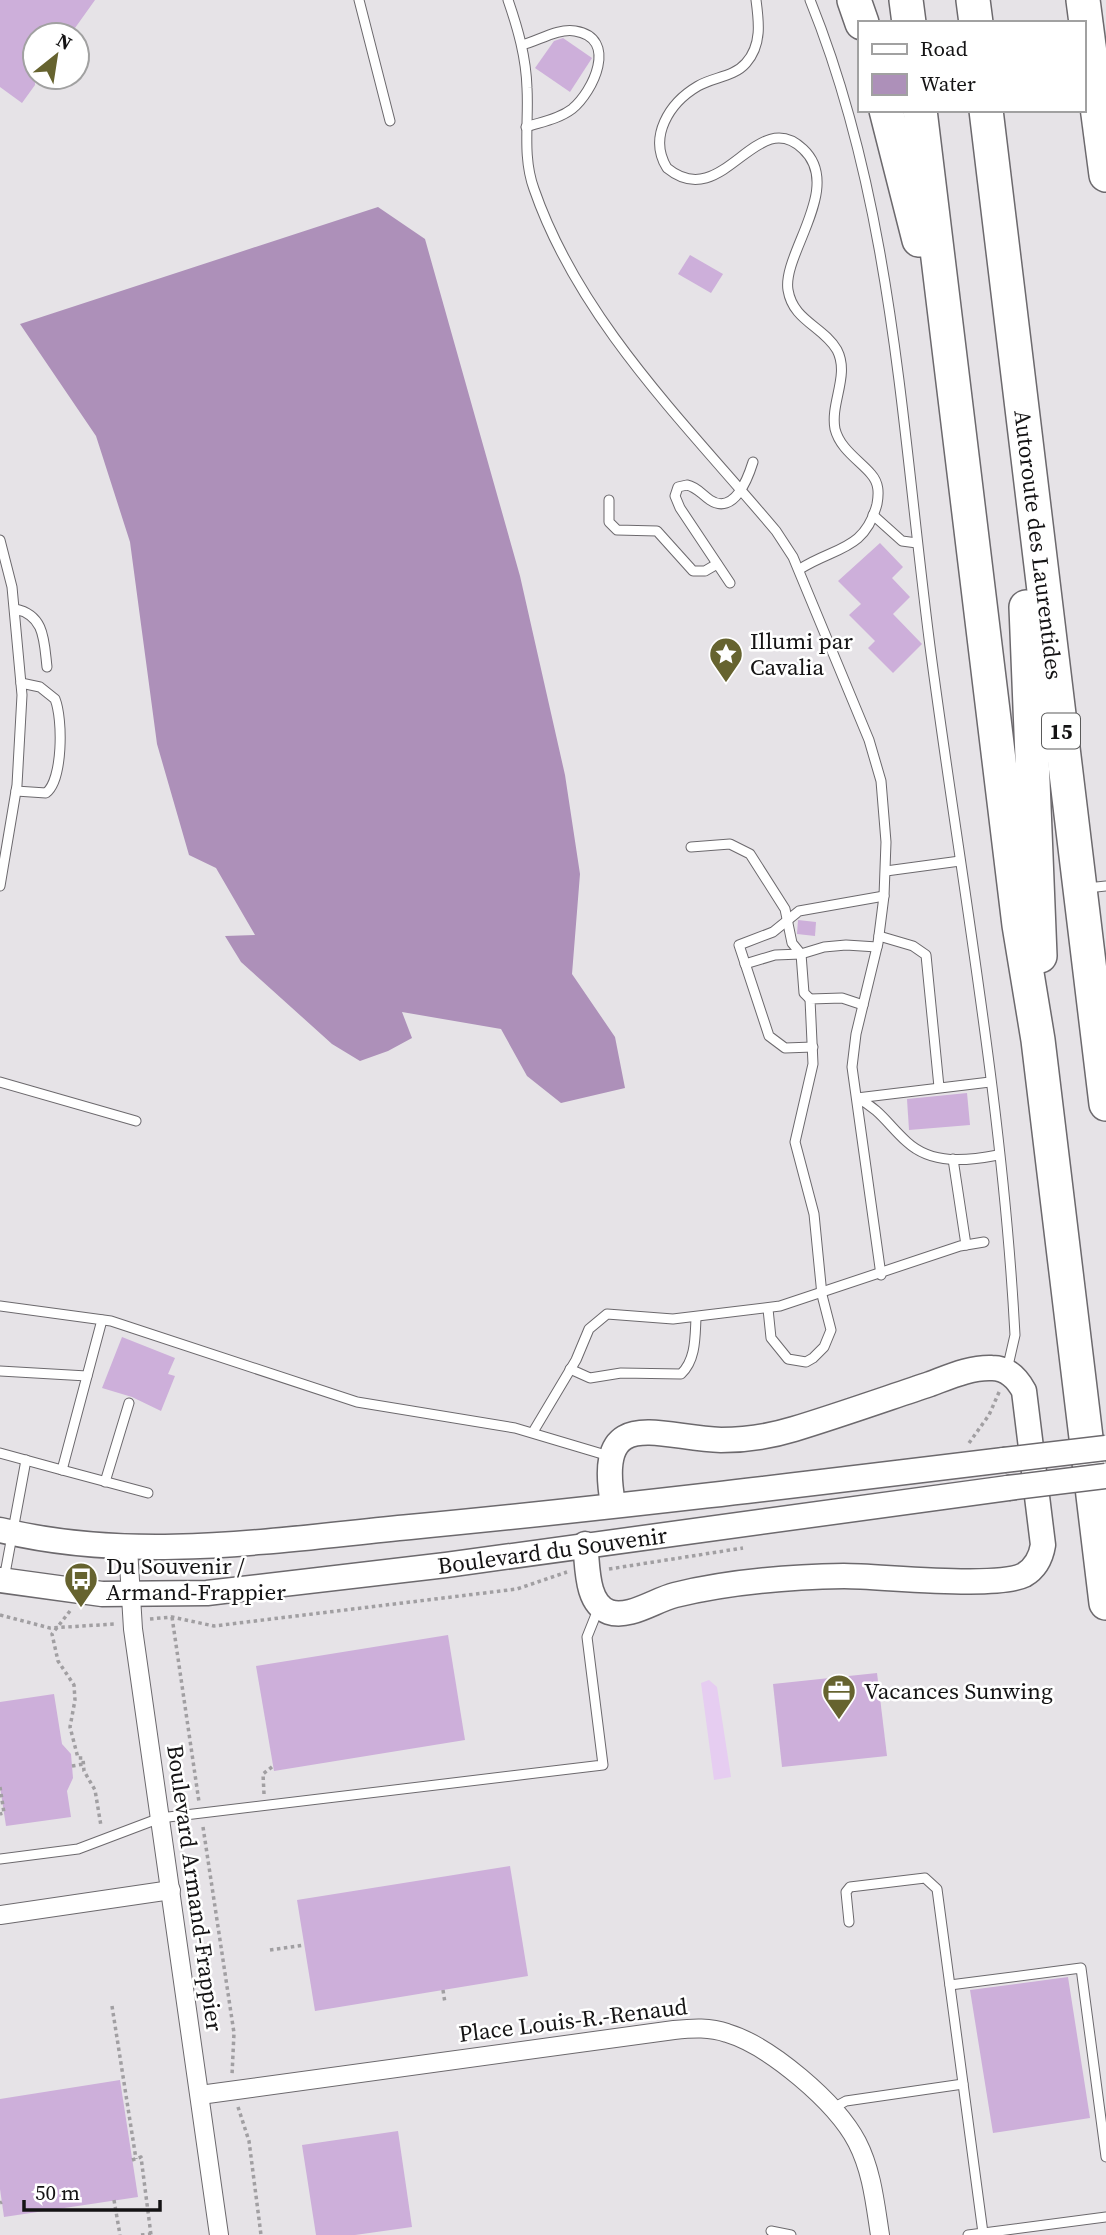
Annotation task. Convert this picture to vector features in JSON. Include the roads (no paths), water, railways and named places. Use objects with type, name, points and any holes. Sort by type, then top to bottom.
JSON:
[{"type":"highway","points":[[854,0],[861,21]]},
{"type":"highway","points":[[906,0],[909,21]]},
{"type":"highway","points":[[973,0],[975,21]]},
{"type":"highway","points":[[1083,0],[1106,175]]},
{"type":"highway","points":[[887,112],[950,353]]},
{"type":"highway","points":[[920,112],[1019,925],[1038,1040],[1106,1603]]},
{"type":"highway","name":"Autoroute des Laurentides","points":[[986,112],[1016,357],[1093,888],[1106,1104]]},
{"type":"highway","points":[[1016,357],[1041,923],[1038,1040]]},
{"type":"street","points":[[585,1544],[591,1588],[600,1605],[609,1612],[620,1613],[687,1592],[809,1578],[1004,1580],[1024,1575],[1039,1560],[1043,1533],[1027,1405],[1020,1383],[1006,1371],[985,1368],[961,1373],[794,1429],[758,1437],[722,1440],[658,1432],[638,1433],[622,1440],[611,1457],[613,1504]]},
{"type":"street","name":"Boulevard du Souvenir","points":[[6,1531],[75,1543],[128,1548],[304,1538],[1106,1448]]},
{"type":"street","name":"Boulevard du Souvenir","points":[[2,1581],[129,1595],[220,1591],[446,1565],[585,1544],[1106,1476]]},
{"type":"street","name":"Boulevard Armand-Frappier","points":[[128,1548],[129,1595],[219,2235]]},
{"type":"street","points":[[0,1915],[171,1890]]},
{"type":"street","name":"Place Louis-R.-Renaud","points":[[201,2095],[696,2028],[727,2032],[744,2040],[812,2089],[833,2108],[864,2156],[880,2235]]},
{"type":"lane","points":[[359,0],[390,121]]},
{"type":"lane","points":[[508,0],[522,45],[527,89],[526,127],[533,188],[553,232],[596,308],[658,396],[776,531],[800,569],[876,759],[884,803],[886,871],[877,947],[853,1052],[853,1079],[858,1098],[881,1275]]},
{"type":"lane","points":[[756,0],[758,36],[748,61],[732,73],[698,86],[675,106],[661,128],[660,153],[673,173],[697,180],[717,175],[756,145],[769,140],[793,142],[811,159],[816,177],[814,199],[808,226],[790,269],[788,289],[800,316],[832,343],[841,360],[836,431],[843,445],[877,484],[873,515],[866,532],[856,542],[800,569]]},
{"type":"lane","points":[[810,0],[843,96],[874,223],[894,342],[917,543],[976,960],[998,1155],[1015,1335],[1006,1371]]},
{"type":"lane","points":[[522,45],[573,30],[582,33],[595,45],[599,62],[594,83],[572,109],[526,127]]},
{"type":"lane","points":[[730,583],[675,500],[676,491],[681,485],[693,486],[710,500],[723,503],[741,491],[753,461]]},
{"type":"lane","points":[[609,500],[609,523],[617,530],[657,531],[693,570],[705,571],[717,564]]},
{"type":"lane","points":[[873,515],[902,541],[917,543]]},
{"type":"lane","points":[[0,540],[8,561],[21,683],[21,747],[0,886]]},
{"type":"lane","points":[[15,609],[30,614],[41,627],[47,667]]},
{"type":"lane","points":[[16,791],[46,793],[52,789],[58,771],[59,719],[55,699],[40,687],[21,683]]},
{"type":"lane","points":[[691,847],[722,844],[745,849],[782,904],[792,943],[801,954],[804,993],[810,999],[813,1047],[810,1084],[795,1142],[814,1214],[822,1295],[830,1321],[830,1337],[818,1354],[806,1362],[788,1359],[771,1338],[768,1309]]},
{"type":"lane","points":[[886,871],[960,860]]},
{"type":"lane","points":[[813,1047],[785,1048],[773,1042],[766,1031],[739,945],[773,932],[799,911],[884,896]]},
{"type":"lane","points":[[879,936],[913,946],[926,955],[939,1087]]},
{"type":"lane","points":[[745,964],[775,955],[801,954],[846,944],[877,947]]},
{"type":"lane","points":[[810,999],[842,998],[863,1005]]},
{"type":"lane","points":[[0,1082],[136,1121]]},
{"type":"lane","points":[[858,1098],[990,1082]]},
{"type":"lane","points":[[858,1098],[883,1114],[916,1148],[934,1156],[953,1159],[998,1155]]},
{"type":"lane","points":[[953,1159],[966,1245]]},
{"type":"lane","points":[[533,1432],[570,1369],[589,1329],[607,1314],[660,1319],[696,1318],[768,1309],[822,1295],[966,1245],[984,1242]]},
{"type":"lane","points":[[0,1306],[102,1320],[357,1402],[533,1432],[611,1457]]},
{"type":"lane","points":[[570,1369],[590,1378],[621,1373],[681,1374],[688,1366],[693,1351],[696,1318]]},
{"type":"lane","points":[[62,1470],[102,1320]]},
{"type":"lane","points":[[0,1371],[87,1376]]},
{"type":"lane","points":[[105,1482],[129,1403]]},
{"type":"lane","points":[[0,1453],[148,1493]]},
{"type":"lane","points":[[2,1581],[6,1531],[26,1460]]},
{"type":"lane","points":[[0,1859],[79,1849],[160,1818],[603,1765],[587,1637],[591,1620],[600,1605]]},
{"type":"lane","points":[[849,1922],[846,1892],[850,1887],[925,1878],[937,1889],[983,2233]]},
{"type":"lane","points":[[950,1985],[1081,1968],[1106,2157]]},
{"type":"lane","points":[[833,2108],[846,2101],[963,2084]]},
{"type":"lane","points":[[968,2235],[1106,2217]]},
{"type":"lane","points":[[771,2231],[791,2235]]},
{"type":"water","points":[[378,207],[425,239],[520,576],[565,775],[580,874],[572,974],[615,1037],[625,1088],[561,1103],[527,1076],[501,1029],[402,1012],[412,1038],[388,1051],[360,1061],[332,1044],[241,962],[225,936],[255,935],[216,868],[189,855],[157,744],[130,542],[96,436],[20,324]]},
{"type":"place","name":"Illumi par Cavalia","points":[[726,684]]},
{"type":"place","name":"Du Souvenir / Armand-Frappier","points":[[81,1609]]},
{"type":"place","name":"Vacances Sunwing","points":[[839,1721]]}]
